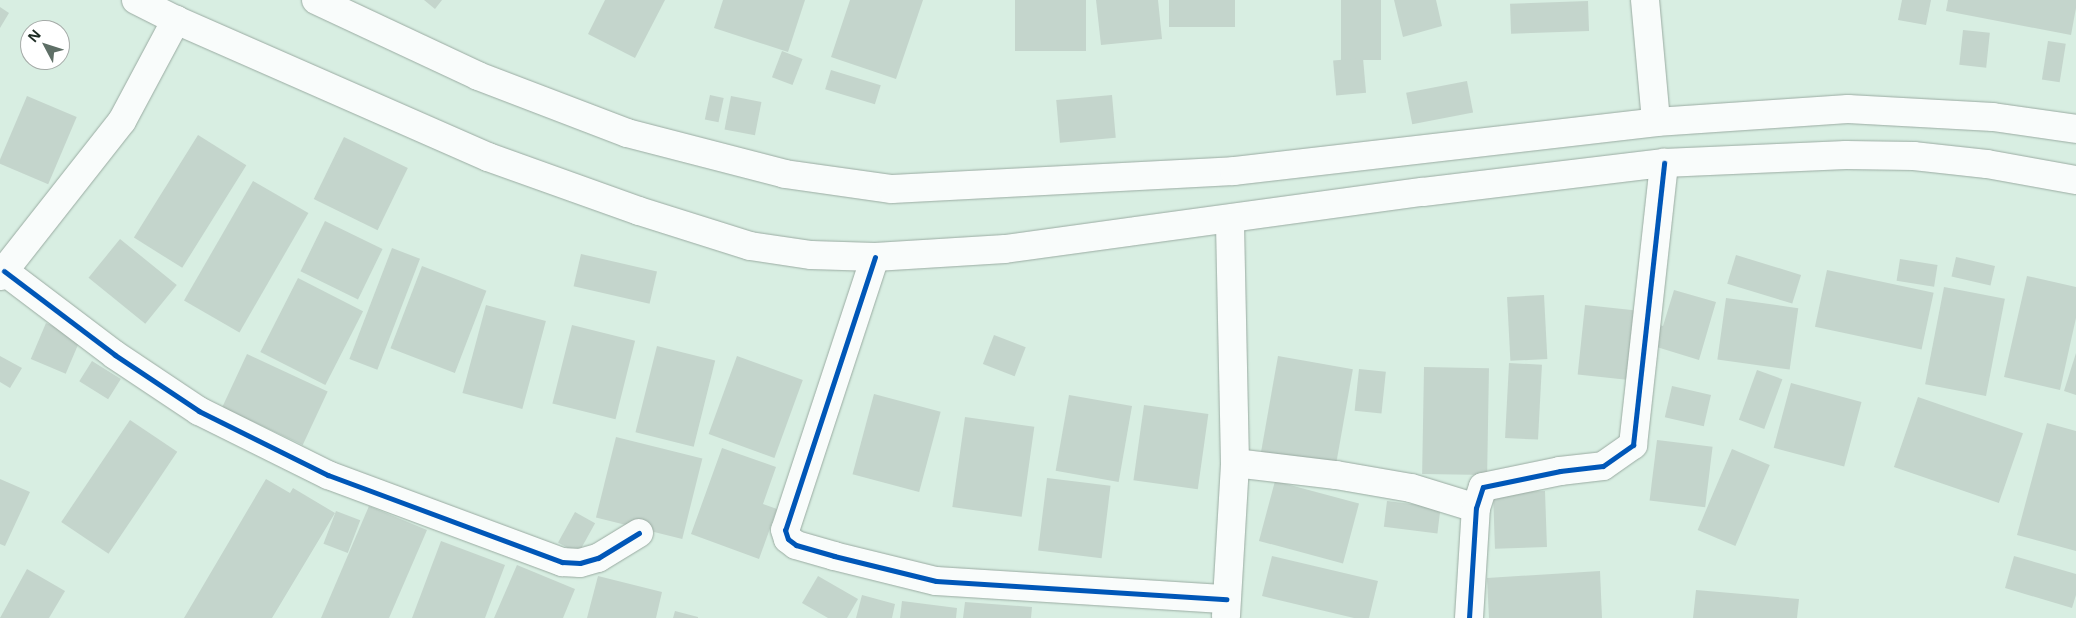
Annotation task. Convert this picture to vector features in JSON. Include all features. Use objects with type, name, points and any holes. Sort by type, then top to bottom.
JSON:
[{"type":"main road","points":[[136,0],[176,20],[488,157],[639,211],[750,246],[811,255],[875,257],[1005,249],[1230,220],[1423,192],[1664,163],[1846,155],[1914,156],[1987,164],[2076,180]]},
{"type":"main road","points":[[316,0],[478,76],[627,133],[785,174],[892,189],[1234,170],[1656,122],[1848,109],[1993,117],[2076,129]]},
{"type":"main road","points":[[1645,0],[1656,122]]},
{"type":"main road","points":[[176,20],[122,121],[2,273],[115,354],[199,411],[328,475],[562,562],[580,563],[598,558],[640,533]]},
{"type":"main road","points":[[1470,618],[1476,508],[1483,487],[1560,470],[1603,466],[1633,445],[1664,163]]},
{"type":"main road","points":[[875,257],[785,530],[788,539],[796,544],[834,556],[936,581],[1226,609],[1235,463],[1230,220]]},
{"type":"main road","points":[[1235,463],[1336,475],[1411,488],[1476,508]]},
{"type":"building","points":[[424,0],[442,0],[435,9]]},
{"type":"building","points":[[605,0],[665,0],[635,58],[588,34]]},
{"type":"building","points":[[723,0],[805,0],[788,52],[714,28]]},
{"type":"building","points":[[850,0],[923,0],[896,79],[831,57]]},
{"type":"building","points":[[1015,0],[1086,0],[1086,51],[1015,51]]},
{"type":"building","points":[[1096,0],[1158,0],[1162,39],[1101,45]]},
{"type":"building","points":[[1169,0],[1235,0],[1235,27],[1169,27]]},
{"type":"building","points":[[1341,0],[1381,0],[1381,60],[1341,60]]},
{"type":"building","points":[[1394,0],[1436,0],[1442,26],[1403,37]]},
{"type":"building","points":[[1902,0],[1931,0],[1926,25],[1898,20]]},
{"type":"building","points":[[1948,0],[2076,0],[2076,8],[2071,35],[1946,11]]},
{"type":"building","points":[[1588,1],[1589,31],[1511,34],[1510,4]]},
{"type":"building","points":[[0,7],[9,13],[0,28]]},
{"type":"building","points":[[1963,30],[1990,33],[1986,68],[1959,65]]},
{"type":"building","points":[[2048,41],[2066,44],[2060,82],[2042,80]]},
{"type":"building","points":[[782,51],[803,59],[793,85],[772,77]]},
{"type":"building","points":[[1363,58],[1366,93],[1336,95],[1333,61]]},
{"type":"building","points":[[831,70],[881,85],[875,104],[825,89]]},
{"type":"building","points":[[1467,81],[1473,112],[1412,124],[1406,93]]},
{"type":"building","points":[[710,95],[724,98],[718,122],[705,119]]},
{"type":"building","points":[[1112,95],[1116,138],[1060,143],[1056,100]]},
{"type":"building","points":[[27,96],[77,117],[48,184],[0,164],[0,160]]},
{"type":"building","points":[[731,96],[761,102],[755,135],[725,129]]},
{"type":"building","points":[[198,135],[246,165],[182,268],[134,238]]},
{"type":"building","points":[[344,137],[408,168],[378,230],[314,199]]},
{"type":"building","points":[[253,181],[308,213],[239,333],[184,301]]},
{"type":"building","points":[[325,221],[383,249],[358,299],[300,271]]},
{"type":"building","points":[[120,239],[177,285],[145,324],[89,278]]},
{"type":"building","points":[[392,248],[420,259],[377,370],[349,359]]},
{"type":"building","points":[[581,254],[657,272],[650,304],[574,286]]},
{"type":"building","points":[[1736,255],[1801,275],[1792,304],[1727,284]]},
{"type":"building","points":[[1956,257],[1995,266],[1990,285],[1952,276]]},
{"type":"building","points":[[1900,259],[1938,265],[1934,287],[1897,281]]},
{"type":"building","points":[[422,266],[486,291],[455,373],[390,348]]},
{"type":"building","points":[[1827,270],[1934,293],[1922,349],[1815,327]]},
{"type":"building","points":[[2027,276],[2076,287],[2076,318],[2060,390],[2004,377]]},
{"type":"building","points":[[298,278],[363,311],[325,385],[260,352]]},
{"type":"building","points":[[1944,287],[2005,299],[1986,396],[1925,384]]},
{"type":"building","points":[[1674,290],[1716,302],[1699,360],[1647,344],[1653,323],[1663,326]]},
{"type":"building","points":[[1544,295],[1547,359],[1510,361],[1507,297]]},
{"type":"building","points":[[1726,298],[1798,308],[1790,370],[1717,359]]},
{"type":"building","points":[[486,305],[546,321],[522,409],[462,393]]},
{"type":"building","points":[[1585,305],[1639,311],[1631,380],[1578,375]]},
{"type":"building","points":[[46,323],[81,338],[66,374],[31,359]]},
{"type":"building","points":[[572,325],[635,341],[615,419],[552,404]]},
{"type":"building","points":[[994,335],[1026,347],[1015,376],[983,364]]},
{"type":"building","points":[[657,346],[715,361],[694,447],[635,432]]},
{"type":"building","points":[[2076,353],[2076,395],[2064,391]]},
{"type":"building","points":[[247,354],[328,392],[303,445],[222,407]]},
{"type":"building","points":[[0,356],[22,368],[10,388],[0,382]]},
{"type":"building","points":[[737,356],[803,380],[774,458],[709,434]]},
{"type":"building","points":[[1278,356],[1353,369],[1334,475],[1259,461]]},
{"type":"building","points":[[92,361],[121,379],[108,399],[79,381]]},
{"type":"building","points":[[1509,363],[1542,365],[1538,440],[1505,438]]},
{"type":"building","points":[[1424,367],[1489,368],[1487,475],[1422,474]]},
{"type":"building","points":[[1359,369],[1386,372],[1381,414],[1355,411]]},
{"type":"building","points":[[1757,370],[1782,379],[1764,429],[1739,420]]},
{"type":"building","points":[[1791,383],[1862,402],[1844,467],[1774,448]]},
{"type":"building","points":[[1672,386],[1711,395],[1704,426],[1665,417]]},
{"type":"building","points":[[874,394],[941,412],[919,492],[853,474]]},
{"type":"building","points":[[1069,395],[1132,406],[1119,482],[1056,471]]},
{"type":"building","points":[[1918,397],[2023,433],[1999,503],[1894,467]]},
{"type":"building","points":[[1144,405],[1208,414],[1198,489],[1133,480]]},
{"type":"building","points":[[965,417],[1034,427],[1022,517],[952,507]]},
{"type":"building","points":[[130,420],[177,452],[108,554],[61,522]]},
{"type":"building","points":[[2047,423],[2076,431],[2076,551],[2017,535]]},
{"type":"building","points":[[616,437],[702,459],[682,539],[596,518]]},
{"type":"building","points":[[1657,440],[1713,447],[1705,507],[1650,501]]},
{"type":"building","points":[[722,448],[776,467],[763,504],[777,509],[759,559],[691,534]]},
{"type":"building","points":[[1732,449],[1770,465],[1735,546],[1698,530]]},
{"type":"building","points":[[1047,478],[1111,486],[1102,558],[1038,550]]},
{"type":"building","points":[[0,479],[30,492],[5,546],[0,544]]},
{"type":"building","points":[[266,479],[290,493],[293,488],[335,513],[272,618],[184,618]]},
{"type":"building","points":[[1275,481],[1359,504],[1343,563],[1259,541]]},
{"type":"building","points":[[1545,491],[1547,547],[1495,549],[1493,493]]},
{"type":"building","points":[[1387,501],[1441,508],[1437,533],[1384,527]]},
{"type":"building","points":[[369,506],[427,530],[389,618],[321,618]]},
{"type":"building","points":[[336,511],[360,520],[348,553],[323,544]]},
{"type":"building","points":[[575,512],[595,523],[578,554],[558,543]]},
{"type":"building","points":[[441,541],[505,565],[485,618],[412,618]]},
{"type":"building","points":[[1272,556],[1378,581],[1369,618],[1354,618],[1262,596]]},
{"type":"building","points":[[2014,556],[2076,574],[2076,595],[2072,608],[2005,588]]},
{"type":"building","points":[[517,565],[575,589],[563,618],[494,618]]},
{"type":"building","points":[[27,569],[65,591],[49,618],[0,618]]},
{"type":"building","points":[[1600,571],[1602,618],[1489,618],[1487,578]]},
{"type":"building","points":[[598,576],[662,592],[656,618],[587,618]]},
{"type":"building","points":[[818,576],[858,599],[847,618],[828,618],[802,603]]},
{"type":"building","points":[[1696,590],[1799,599],[1797,618],[1693,618]]},
{"type":"building","points":[[862,595],[895,604],[892,618],[856,618]]},
{"type":"building","points":[[902,601],[957,608],[956,618],[900,618]]},
{"type":"building","points":[[965,602],[1032,607],[1031,618],[963,618]]},
{"type":"building","points":[[675,611],[698,617],[698,618],[673,618]]},
{"type":"cycle path","points":[[1469,618],[1476,508],[1483,487],[1560,471],[1603,466],[1633,445],[1664,163]]},
{"type":"cycle path","points":[[875,257],[785,530],[788,539],[796,545],[834,556],[936,581],[1226,599]]},
{"type":"cycle path","points":[[4,271],[115,355],[199,411],[328,475],[562,562],[580,563],[598,558],[639,533]]}]
